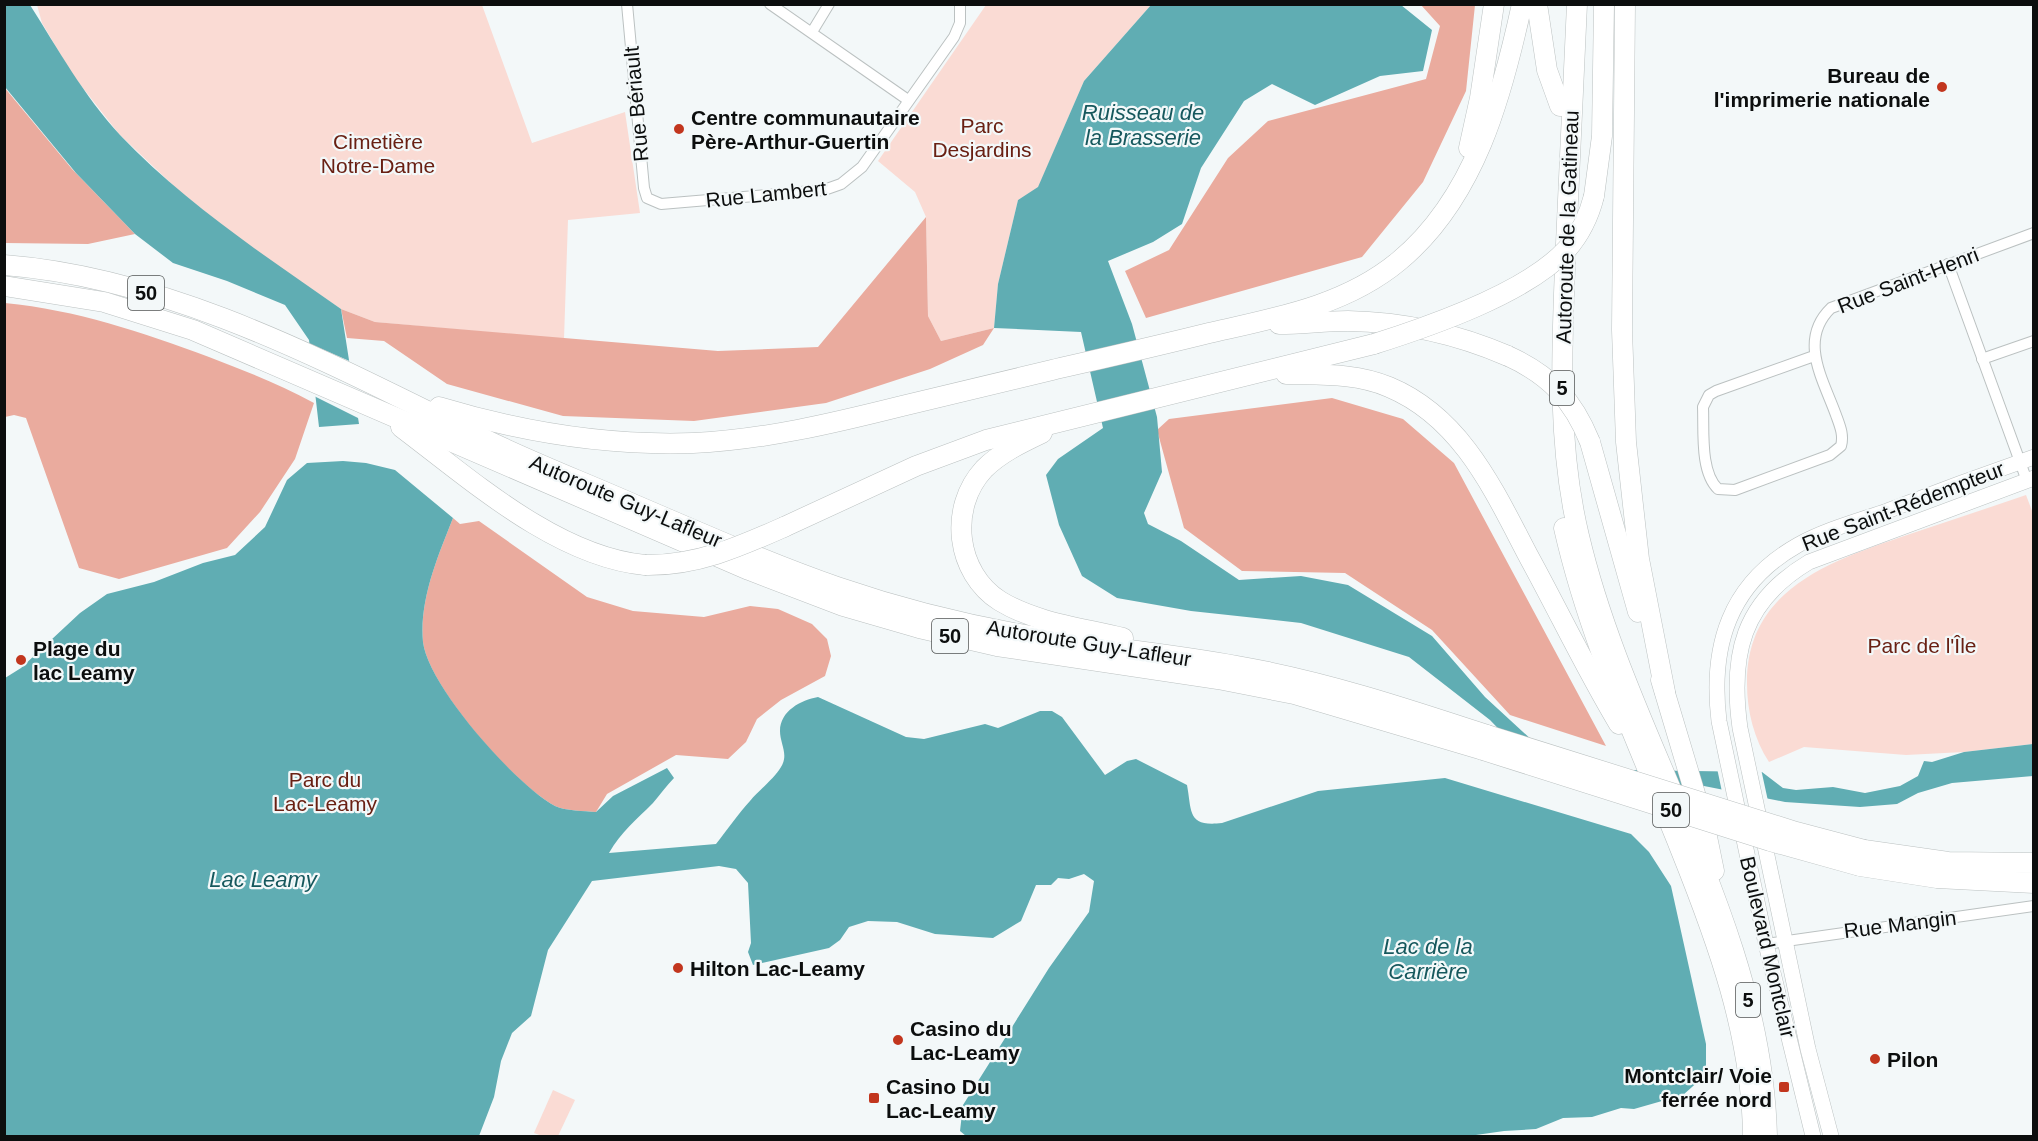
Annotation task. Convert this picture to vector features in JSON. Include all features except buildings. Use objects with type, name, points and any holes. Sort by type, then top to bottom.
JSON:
[{"type":"highway","points":[[1452,199],[1477,114],[1494,4]]},
{"type":"highway","points":[[379,387],[468,415],[535,431],[607,442],[682,443],[750,438],[832,423],[1246,325],[1323,304],[1374,279],[1415,247],[1452,199],[1479,151],[1516,32],[1522,4]]},
{"type":"highway","points":[[1537,4],[1547,70],[1560,106]]},
{"type":"highway","name":"Autoroute de la Gatineau","points":[[1565,4],[1549,395],[1558,498],[1571,561],[1585,607],[1651,763],[1724,924],[1755,1031],[1764,1089],[1767,1137]]},
{"type":"highway","name":"Autoroute de la Gatineau","points":[[1577,4],[1562,331],[1566,458],[1573,506],[1588,569],[1651,763]]},
{"type":"highway","points":[[384,415],[502,501],[558,535],[596,554],[645,565],[678,564],[702,559],[784,527],[951,452],[1075,417],[1374,344],[1468,309],[1547,266],[1562,254],[1579,233],[1594,196],[1602,136],[1604,4]]},
{"type":"highway","points":[[1624,4],[1622,346],[1626,442],[1639,559],[1665,692]]},
{"type":"highway","name":"Autoroute Guy-Lafleur","points":[[4,265],[70,274],[123,286],[200,311],[379,387],[487,441],[765,560],[857,594],[928,614],[1005,631],[1222,663],[1330,686],[1770,841],[1862,858],[1931,878],[2034,883]]},
{"type":"highway","name":"Autoroute Guy-Lafleur","points":[[4,286],[62,294],[130,309],[193,330],[384,415],[443,436],[757,574],[859,611],[997,646],[1225,680],[1294,694],[1485,742]]},
{"type":"highway","points":[[1246,325],[1339,321],[1393,324],[1450,335],[1508,356],[1541,373],[1560,389],[1577,412],[1590,442],[1627,579],[1665,692],[1699,807],[1724,924]]},
{"type":"highway","points":[[1257,373],[1341,375],[1368,380],[1410,397],[1437,416],[1466,447],[1487,479],[1602,695],[1651,763]]},
{"type":"highway","points":[[1075,417],[1000,455],[975,481],[965,501],[961,525],[964,553],[974,575],[996,598],[1028,614],[1222,663]]},
{"type":"highway","name":"Autoroute de la Gatineau","points":[[1670,804],[1729,985],[1748,1069],[1753,1137]]},
{"type":"highway","name":"Autoroute Guy-Lafleur","points":[[1862,858],[1955,863],[2034,863]]},
{"type":"main road","name":"Rue Saint-Rédempteur","points":[[1727,757],[1717,701],[1718,654],[1730,617],[1756,576],[1776,559],[1811,539],[2027,459]]},
{"type":"main road","name":"Rue Saint-Rédempteur","points":[[1747,758],[1736,696],[1738,659],[1750,621],[1773,588],[1795,571],[1823,556],[2030,480]]},
{"type":"main road","name":"Boulevard Montclair","points":[[1727,757],[1766,944],[1813,1137]]},
{"type":"main road","name":"Boulevard Montclair","points":[[1747,758],[1813,1068],[1831,1137]]},
{"type":"street","name":"Rue Bériault","points":[[627,4],[644,188],[651,201]]},
{"type":"street","points":[[770,4],[909,100]]},
{"type":"street","points":[[812,32],[829,4]]},
{"type":"street","name":"Rue Lambert","points":[[651,201],[661,204],[706,201],[832,188],[849,179],[862,167],[954,37],[960,23],[960,4]]},
{"type":"street","name":"Rue Saint-Henri","points":[[1814,356],[1716,391],[1705,400],[1702,407],[1707,470],[1709,478],[1719,489],[1735,490],[1838,450],[1842,441],[1842,429],[1814,356],[1815,332],[1821,319],[1831,308],[2034,233]]},
{"type":"street","points":[[1948,264],[2011,437],[2027,459],[2030,480]]},
{"type":"street","points":[[1982,359],[2034,340]]},
{"type":"street","name":"Rue Mangin","points":[[1766,944],[2034,906]]},
{"type":"green space","name":"Cimetière Notre-Dame","points":[[37,5],[482,5],[532,143],[625,112],[640,213],[568,220],[564,339],[375,322],[341,309],[244,243],[176,188],[119,134],[72,74],[42,23]]},
{"type":"green space","name":"Parc Desjardins","points":[[986,5],[1151,5],[1084,81],[1038,188],[1018,200],[998,284],[994,328],[941,341],[928,316],[926,217],[915,192],[878,161]]},
{"type":"green space","name":"Parc de l'Île","points":[[2026,495],[2034,516],[2033,744],[1964,752],[1906,755],[1804,747],[1769,762],[1752,724],[1747,684],[1751,651],[1761,623],[1778,601],[1800,582],[1852,555]]},
{"type":"green space","points":[[553,1090],[575,1100],[558,1136],[542,1136],[534,1133]]},
{"type":"shaded area","points":[[1421,5],[1475,5],[1466,91],[1423,182],[1362,257],[1146,318],[1125,271],[1169,250],[1228,158],[1268,121],[1426,79],[1440,26]]},
{"type":"shaded area","points":[[4,87],[72,169],[135,234],[88,244],[5,243]]},
{"type":"shaded area","points":[[926,217],[928,316],[941,341],[994,328],[983,345],[930,369],[826,403],[694,421],[563,416],[447,384],[384,341],[347,338],[341,309],[375,322],[718,351],[818,347]]},
{"type":"shaded area","points":[[5,303],[58,311],[134,331],[249,373],[314,403],[295,459],[260,512],[227,548],[119,579],[79,568],[26,418],[14,415],[5,417]]},
{"type":"shaded area","points":[[1332,398],[1403,419],[1454,463],[1606,746],[1510,715],[1432,630],[1345,573],[1242,571],[1184,528],[1157,430],[1169,419]]},
{"type":"shaded area","points":[[453,518],[460,524],[479,521],[587,597],[633,611],[704,617],[750,606],[778,609],[812,624],[827,639],[831,656],[825,676],[781,700],[757,719],[746,742],[728,759],[676,755],[607,794],[596,812],[559,808],[538,795],[497,757],[457,708],[440,683],[429,661],[423,642],[424,610],[431,578]]},
{"type":"water","points":[[4,5],[30,5],[95,104],[120,135],[145,160],[226,228],[341,309],[359,424],[319,427],[309,340],[285,305],[227,281],[173,263],[135,234],[76,173],[5,87]]},
{"type":"water","name":"Ruisseau de la Brasserie","points":[[1151,5],[1401,5],[1432,30],[1423,71],[1380,76],[1315,105],[1272,84],[1244,101],[1201,168],[1182,224],[1153,242],[1108,261],[1132,324],[1157,417],[1162,472],[1144,513],[1148,524],[1181,541],[1239,580],[1301,576],[1348,585],[1432,636],[1485,697],[1534,742],[1625,770],[1762,772],[1783,788],[1796,790],[1833,787],[1865,793],[1900,786],[1918,776],[1924,761],[1932,762],[1964,752],[2033,744],[2033,776],[1952,783],[1918,793],[1897,804],[1860,807],[1785,802],[1704,786],[1617,783],[1518,749],[1490,720],[1409,657],[1301,623],[1191,611],[1117,598],[1082,576],[1059,525],[1046,475],[1058,459],[1103,428],[1081,332],[994,328],[998,284],[1018,200],[1038,187],[1084,81]]},
{"type":"water","points":[[343,461],[366,463],[395,470],[453,518],[427,594],[423,642],[440,683],[457,708],[476,733],[519,778],[538,795],[559,808],[596,812],[613,796],[667,768],[674,778],[624,832],[609,853],[716,844],[781,767],[784,753],[780,731],[788,712],[805,701],[818,697],[906,737],[924,739],[985,724],[998,728],[1040,711],[1052,711],[1062,717],[1105,775],[1127,761],[1136,759],[1187,785],[1193,816],[1202,823],[1222,823],[1318,791],[1445,778],[1631,834],[1649,852],[1671,886],[1706,1044],[1706,1065],[1701,1079],[1683,1095],[1634,1109],[1621,1108],[1592,1117],[1563,1118],[1536,1129],[1469,1136],[966,1136],[960,1131],[963,1105],[1049,968],[1089,912],[1094,881],[1084,874],[1069,879],[1058,878],[1051,885],[1036,885],[1021,921],[993,938],[935,934],[897,922],[868,921],[849,927],[840,940],[829,948],[753,965],[748,952],[751,943],[748,883],[736,869],[719,866],[592,881],[548,950],[531,1016],[512,1033],[501,1061],[494,1097],[479,1136],[5,1136],[5,678],[21,668],[80,613],[107,594],[154,582],[203,563],[235,555],[265,527],[287,480],[307,463]]},
{"type":"pier","points":[[306,342],[354,363],[362,420],[310,394]]},
{"type":"pier","points":[[1717,768],[1761,769],[1768,801],[1722,792]]},
{"type":"place","name":"Bureau de l'imprimerie nationale","points":[[1942,87]]},
{"type":"place","name":"Centre communautaire Père-Arthur-Guertin","points":[[679,129]]},
{"type":"place","name":"Plage du lac Leamy","points":[[21,660]]},
{"type":"place","name":"Hilton Lac-Leamy","points":[[678,968]]},
{"type":"place","name":"Casino du Lac-Leamy","points":[[898,1040]]},
{"type":"place","name":"Pilon","points":[[1875,1059]]},
{"type":"place","name":"Montclair/ Voie ferrée nord","points":[[1784,1087]]},
{"type":"place","name":"Casino Du Lac-Leamy","points":[[874,1098]]},
{"type":"park label","name":"Parc du Lac-Leamy","points":[[325,791]]},
{"type":"water label","name":"Lac Leamy","points":[[263,879]]},
{"type":"water label","name":"Lac de la Carrière","points":[[1428,958]]}]
